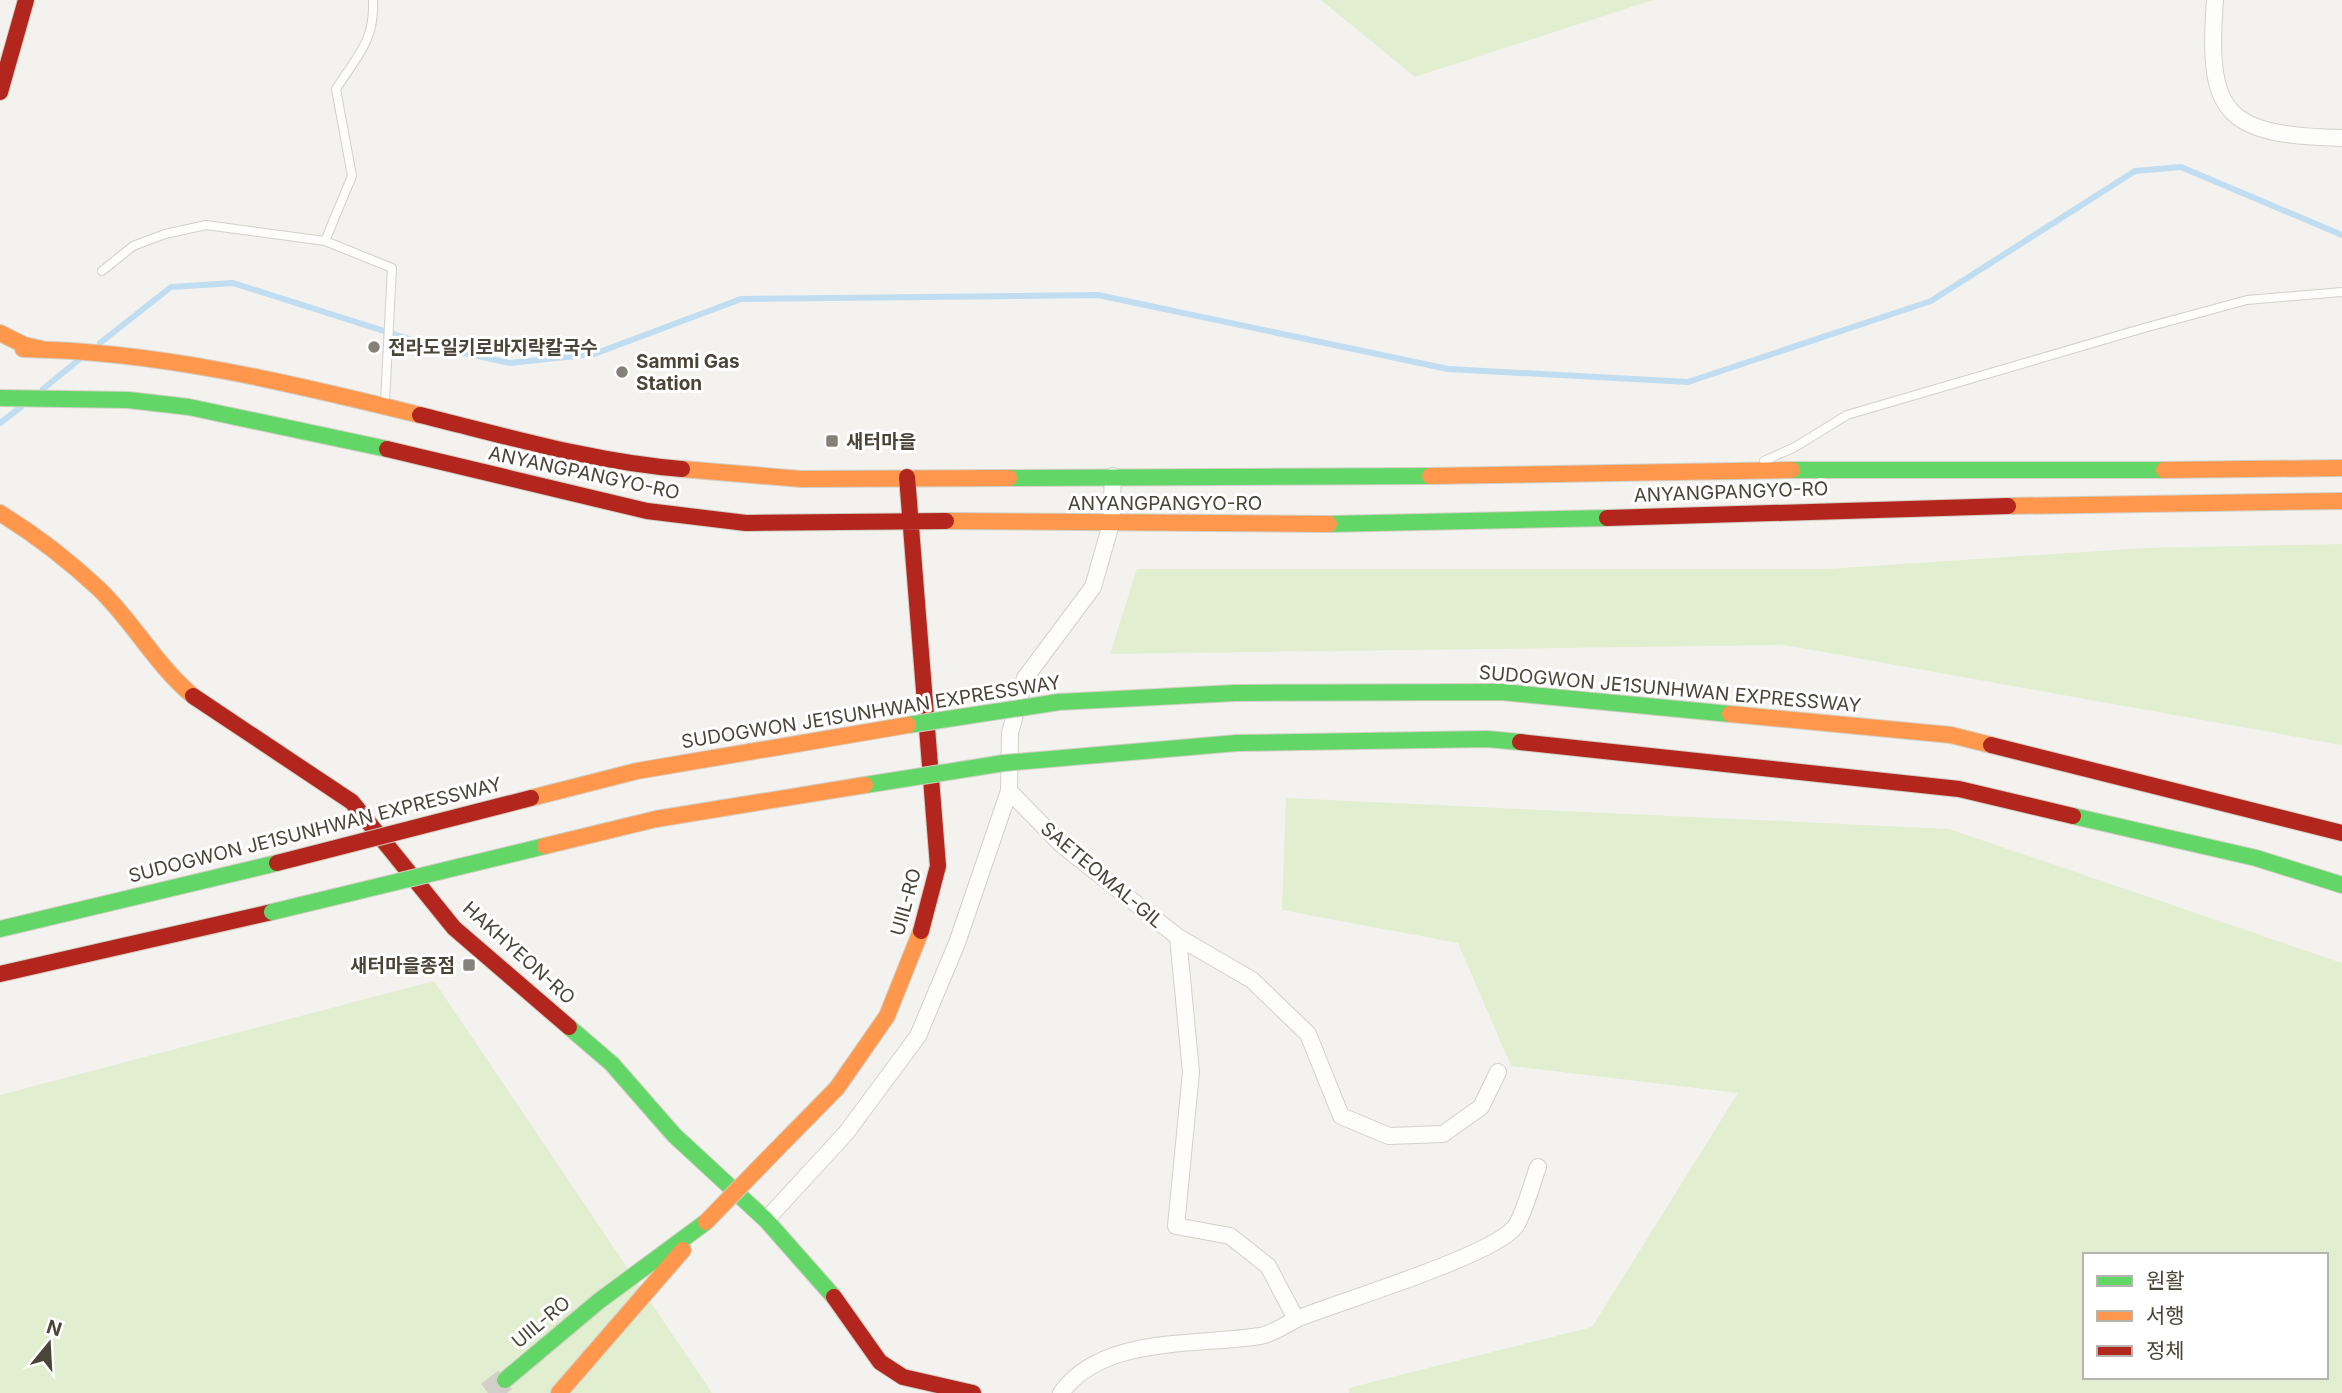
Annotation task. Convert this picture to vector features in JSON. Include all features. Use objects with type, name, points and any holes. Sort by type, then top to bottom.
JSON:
[{"type":"main road","points":[[0,92],[26,0]]},
{"type":"main road","points":[[0,333],[23,345],[42,349]]},
{"type":"main road","name":"ANYANGPANGYO-RO","points":[[0,348],[62,349],[177,362],[384,407],[545,446],[652,467],[802,479],[2342,468]]},
{"type":"main road","name":"ANYANGPANGYO-RO","points":[[0,398],[128,400],[189,407],[302,429],[647,511],[746,523],[908,520],[1111,524],[1517,522],[1864,508],[2342,500]]},
{"type":"main road","name":"UIIL-RO","points":[[559,1393],[613,1334],[706,1222],[837,1088],[887,1016],[918,943],[938,866],[908,520],[907,478]]},
{"type":"main road","name":"HAKHYEON-RO","points":[[0,513],[29,531],[99,589],[161,667],[192,695],[352,802],[454,928],[612,1063],[674,1135],[765,1220],[849,1314],[880,1362],[904,1377],[973,1393]]},
{"type":"main road","name":"SUDOGWON JE1SUNHWAN EXPRESSWAY","points":[[0,929],[277,863],[650,769],[866,731],[1059,702],[1235,693],[1501,692],[1951,735],[2138,779],[2342,833]]},
{"type":"main road","points":[[0,974],[272,912],[656,819],[1004,764],[1237,743],[1487,740],[1959,789],[2256,858],[2342,885]]},
{"type":"main road","name":"UIIL-RO","points":[[505,1380],[600,1301],[706,1222]]},
{"type":"street","points":[[2215,0],[2211,59],[2220,97],[2238,118],[2277,135],[2342,138]]},
{"type":"street","points":[[765,1220],[846,1133],[918,1036],[957,943],[1009,791],[1010,733],[1025,678],[1093,586],[1111,524],[1113,476]]},
{"type":"street","name":"SAETEOMAL-GIL","points":[[1009,791],[1062,845],[1178,937],[1191,1072],[1176,1226],[1230,1237],[1268,1266],[1296,1320]]},
{"type":"street","points":[[1178,937],[1252,980],[1308,1034],[1341,1116],[1390,1136],[1443,1134],[1481,1107],[1498,1072]]},
{"type":"street","points":[[1061,1393],[1069,1381],[1105,1359],[1159,1345],[1263,1336],[1296,1320],[1485,1248],[1515,1227],[1538,1167]]},
{"type":"lane","points":[[326,242],[352,176],[337,89],[369,42],[374,19],[373,0]]},
{"type":"lane","points":[[102,271],[133,246],[166,234],[206,225],[326,242],[392,268],[384,407]]},
{"type":"lane","points":[[1742,471],[1796,447],[1847,415],[2247,300],[2342,292]]},
{"type":"green space","points":[[1321,0],[1653,0],[1415,77]]},
{"type":"green space","points":[[2342,544],[2342,745],[1784,645],[1110,654],[1137,569],[1827,569],[2145,548]]},
{"type":"green space","points":[[1286,798],[1949,829],[2342,963],[2342,1393],[1349,1393],[1349,1388],[1592,1327],[1738,1093],[1511,1066],[1458,943],[1282,910]]},
{"type":"green space","points":[[434,981],[712,1393],[0,1393],[0,1095]]},
{"type":"waterway","points":[[100,343],[171,287],[233,283],[428,345],[510,363],[594,354],[741,299],[1098,295],[1448,369],[1688,382],[1931,301],[2135,171],[2181,167],[2342,235]]},
{"type":"waterway","points":[[43,389],[81,358]]},
{"type":"waterway","points":[[0,423],[21,407]]},
{"type":"tunnel","points":[[488,1393],[505,1380]]},
{"type":"traffic: fast","points":[[0,398],[128,400],[189,407],[387,449]]},
{"type":"traffic: fast","points":[[1792,470],[2164,470]]},
{"type":"traffic: fast","points":[[1009,478],[1430,476]]},
{"type":"traffic: fast","points":[[1329,524],[1607,518]]},
{"type":"traffic: fast","points":[[1235,693],[1501,692],[1730,714]]},
{"type":"traffic: fast","points":[[908,725],[1059,702],[1235,693]]},
{"type":"traffic: fast","points":[[1237,743],[1487,739],[1520,742]]},
{"type":"traffic: fast","points":[[865,785],[1004,763],[1237,743]]},
{"type":"traffic: fast","points":[[2073,816],[2256,858],[2342,885]]},
{"type":"traffic: fast","points":[[272,912],[545,846]]},
{"type":"traffic: fast","points":[[0,929],[277,863]]},
{"type":"traffic: fast","points":[[569,1027],[612,1064],[674,1135],[766,1220],[834,1297]]},
{"type":"traffic: fast","points":[[505,1380],[599,1301],[706,1222]]},
{"type":"traffic: slow","points":[[0,333],[24,345],[42,349]]},
{"type":"traffic: slow","points":[[23,349],[73,351],[174,362],[322,391],[420,415]]},
{"type":"traffic: slow","points":[[2164,470],[2342,468]]},
{"type":"traffic: slow","points":[[682,469],[801,479],[1009,478]]},
{"type":"traffic: slow","points":[[1430,476],[1792,470]]},
{"type":"traffic: slow","points":[[2008,506],[2342,501]]},
{"type":"traffic: slow","points":[[0,513],[75,567],[98,588],[167,670],[193,696]]},
{"type":"traffic: slow","points":[[946,521],[1329,524]]},
{"type":"traffic: slow","points":[[1730,714],[1951,735],[1991,745]]},
{"type":"traffic: slow","points":[[531,798],[637,771],[908,725]]},
{"type":"traffic: slow","points":[[545,846],[656,819],[865,785]]},
{"type":"traffic: slow","points":[[776,1150],[837,1088],[887,1016],[921,931]]},
{"type":"traffic: slow","points":[[706,1222],[776,1150]]},
{"type":"traffic: slow","points":[[559,1393],[683,1250]]},
{"type":"traffic: jam","points":[[0,92],[26,0]]},
{"type":"traffic: jam","points":[[420,415],[616,461],[682,469]]},
{"type":"traffic: jam","points":[[387,449],[647,511],[746,523],[946,521]]},
{"type":"traffic: jam","points":[[907,477],[938,866],[921,931]]},
{"type":"traffic: jam","points":[[1607,518],[2008,506]]},
{"type":"traffic: jam","points":[[193,696],[352,802],[454,928],[569,1027]]},
{"type":"traffic: jam","points":[[1520,742],[1959,789],[2073,816]]},
{"type":"traffic: jam","points":[[1991,745],[2342,833]]},
{"type":"traffic: jam","points":[[277,863],[531,798]]},
{"type":"traffic: jam","points":[[0,974],[272,912]]},
{"type":"traffic: jam","points":[[834,1297],[880,1362],[903,1377],[973,1393]]},
{"type":"place","name":"전라도일키로바지락칼국수","points":[[374,347]]},
{"type":"place","name":"Sammi Gas Station","points":[[622,372]]},
{"type":"place","name":"새터마을","points":[[832,441]]},
{"type":"place","name":"새터마을종점","points":[[469,965]]}]
